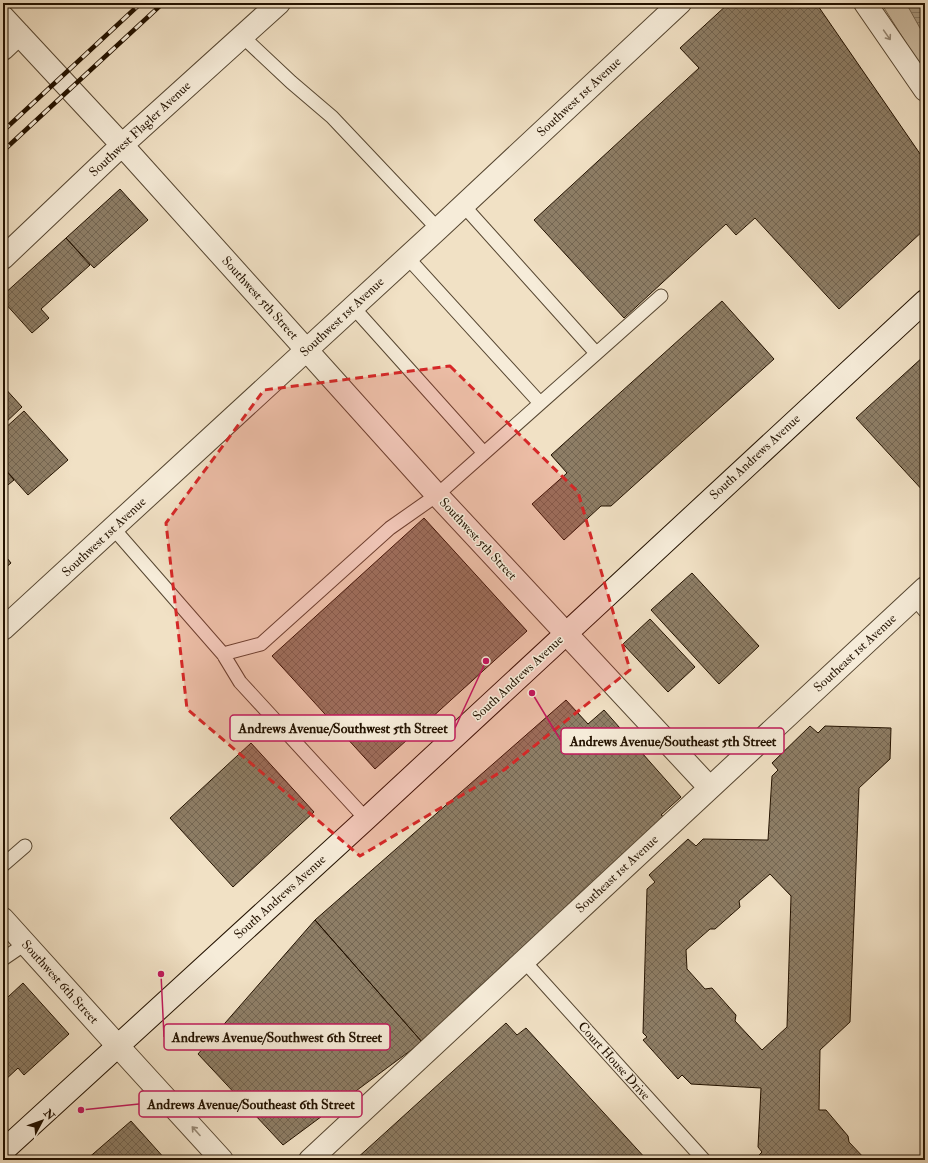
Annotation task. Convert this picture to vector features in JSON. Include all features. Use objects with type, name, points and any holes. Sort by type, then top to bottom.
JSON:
[{"type":"street","name":"Southwest Flagler Avenue","points":[[3,258],[122,145],[279,3]]},
{"type":"street","points":[[865,3],[925,90]]},
{"type":"street","name":"Southwest 1st Avenue","points":[[3,629],[438,229],[671,6]]},
{"type":"street","name":"Southwest 5th Street","points":[[3,18],[11,42],[122,145],[437,495],[710,788]]},
{"type":"street","name":"South Andrews Avenue","points":[[3,1151],[117,1045],[366,819],[925,301]]},
{"type":"street","name":"Southeast 1st Avenue","points":[[310,1160],[710,788],[921,599]]},
{"type":"street","name":"Southwest 6th Street","points":[[3,919],[222,1160]]},
{"type":"lane","points":[[242,36],[291,82],[332,116],[438,229]]},
{"type":"lane","points":[[463,205],[596,353]]},
{"type":"lane","points":[[407,257],[540,402]]},
{"type":"lane","points":[[223,654],[262,644],[390,528],[437,495],[661,296]]},
{"type":"lane","points":[[353,307],[484,453]]},
{"type":"lane","points":[[113,528],[223,654],[240,682],[366,819]]},
{"type":"lane","points":[[3,865],[25,846]]},
{"type":"lane","points":[[3,959],[25,944]]},
{"type":"lane","name":"Court House Drive","points":[[524,961],[704,1160]]},
{"type":"highlighted area","points":[[450,366],[578,492],[630,670],[504,770],[360,856],[187,709],[166,523],[264,390]]},
{"type":"shaded area","points":[[881,3],[908,3],[925,36],[925,73]]},
{"type":"shaded area","points":[[906,3],[925,3],[925,37]]},
{"type":"building","points":[[729,3],[816,3],[925,161],[925,229],[839,309],[755,218],[736,235],[726,224],[624,318],[534,220],[699,68],[680,48]]},
{"type":"building","points":[[120,189],[148,220],[94,268],[66,238]]},
{"type":"building","points":[[66,238],[90,265],[41,309],[49,318],[32,333],[3,301],[3,295]]},
{"type":"building","points":[[722,301],[774,359],[611,506],[601,506],[564,540],[532,504],[567,473],[551,455]]},
{"type":"building","points":[[925,356],[925,493],[856,418]]},
{"type":"building","points":[[3,386],[22,407],[3,425]]},
{"type":"building","points":[[24,411],[68,460],[28,495],[3,467],[3,430]]},
{"type":"building","points":[[3,467],[14,480],[3,489]]},
{"type":"building","points":[[424,518],[527,631],[375,769],[272,656]]},
{"type":"building","points":[[3,553],[11,563],[3,570]]},
{"type":"building","points":[[692,573],[759,646],[719,684],[651,610]]},
{"type":"building","points":[[650,619],[695,667],[668,692],[623,644]]},
{"type":"building","points":[[566,700],[588,724],[604,710],[681,797],[661,815],[673,822],[422,1042],[315,920]]},
{"type":"building","points":[[810,726],[818,733],[825,726],[891,728],[890,759],[859,788],[850,1022],[820,1050],[819,1110],[826,1110],[848,1136],[849,1142],[866,1160],[757,1160],[756,1158],[762,1152],[758,1147],[761,1088],[691,1084],[682,1075],[678,1079],[643,1040],[647,1037],[643,1033],[647,889],[655,882],[649,875],[688,839],[696,846],[703,839],[768,840],[772,776],[778,770],[772,763]],"holes":[[[770,874],[791,896],[787,1027],[762,1050],[735,1021],[736,1015],[712,988],[705,989],[687,969],[686,950],[710,929],[715,929],[740,907],[739,901]]]},
{"type":"building","points":[[251,743],[314,812],[233,887],[170,818]]},
{"type":"building","points":[[315,920],[422,1042],[283,1145],[198,1054]]},
{"type":"building","points":[[23,983],[69,1034],[24,1075],[18,1068],[3,1082],[3,992],[8,997]]},
{"type":"building","points":[[506,1023],[517,1035],[526,1028],[647,1160],[355,1160]]},
{"type":"building","points":[[131,1121],[166,1160],[86,1160]]},
{"type":"railway","points":[[3,131],[141,3]]},
{"type":"railway","points":[[3,151],[163,3]]},
{"type":"place","name":"Andrews Avenue/Southwest 5th Street","points":[[486,661]]},
{"type":"place","name":"Andrews Avenue/Southeast 5th Street","points":[[532,693]]},
{"type":"place","name":"Andrews Avenue/Southwest 6th Street","points":[[161,974]]},
{"type":"place","name":"Andrews Avenue/Southeast 6th Street","points":[[81,1110]]}]
